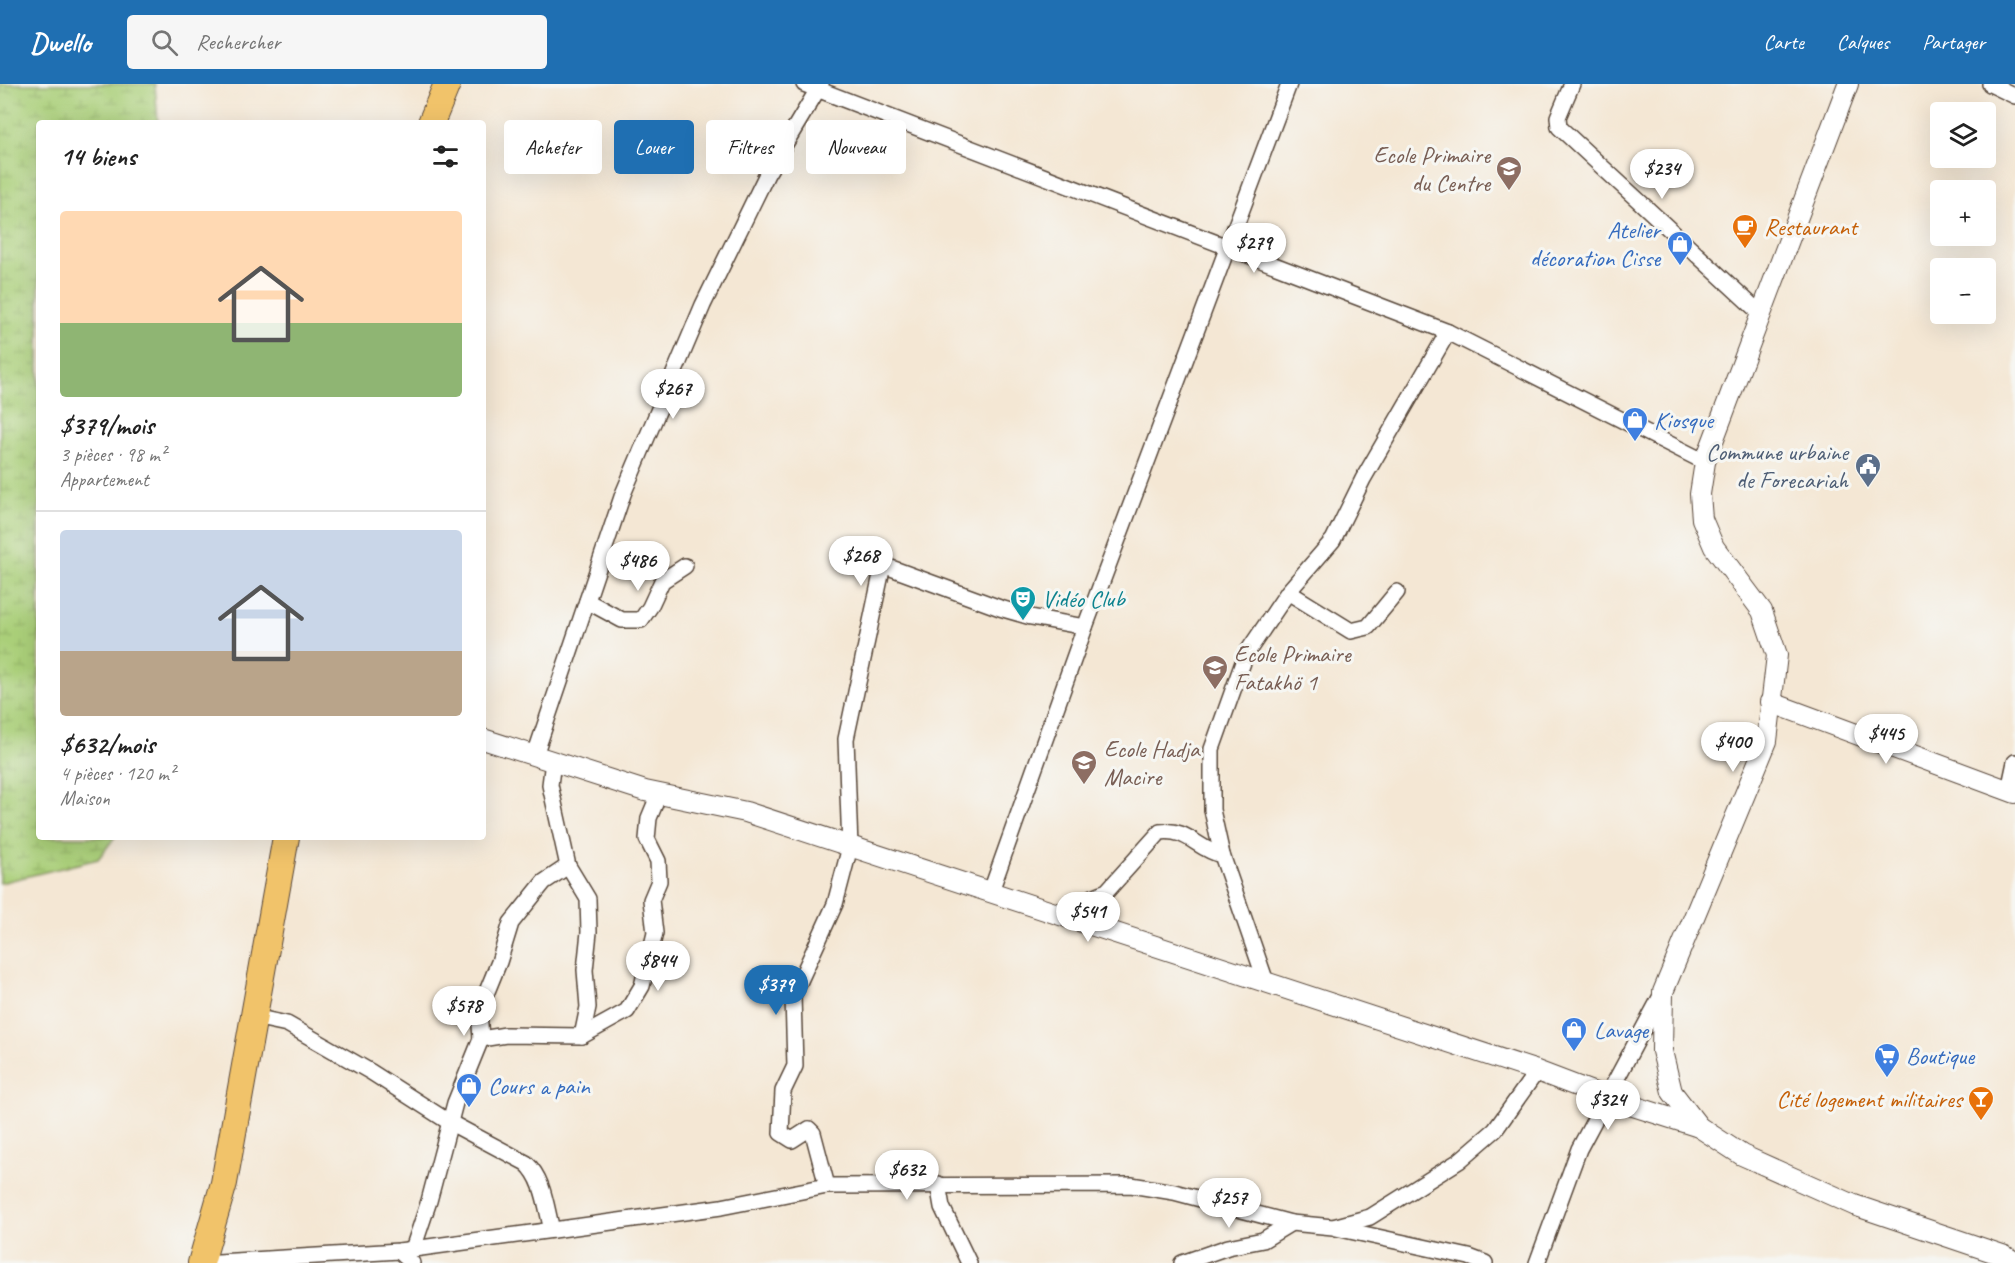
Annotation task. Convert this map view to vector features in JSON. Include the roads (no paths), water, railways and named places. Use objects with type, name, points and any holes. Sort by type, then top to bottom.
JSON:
[{"type":"highway","points":[[432,120],[447,84]]},
{"type":"highway","points":[[201,1263],[224,1183],[285,840]]},
{"type":"street","points":[[991,891],[1085,627],[1290,84]]},
{"type":"street","points":[[1572,84],[1558,117],[1558,127],[1761,314]]},
{"type":"street","points":[[1537,1263],[1580,1149],[1663,992],[1767,741],[1777,654],[1762,611],[1714,547],[1702,519],[1700,494],[1705,462],[1848,84]]},
{"type":"street","points":[[1990,84],[2015,96]]},
{"type":"street","points":[[582,1036],[588,1007],[585,970],[590,932],[588,899],[568,866],[544,758],[587,601],[623,494],[703,305],[767,174],[814,86],[1448,332],[1705,462]]},
{"type":"street","points":[[1266,982],[1222,855],[1212,810],[1212,749],[1245,654],[1288,592],[1333,540],[1363,479],[1448,332]]},
{"type":"street","points":[[827,1186],[813,1133],[809,1129],[792,1140],[781,1133],[780,1124],[783,1091],[795,1066],[793,996],[835,904],[850,847],[846,739],[883,565],[1011,611],[1085,627]]},
{"type":"street","points":[[587,601],[622,620],[629,622],[641,620],[651,606],[662,582],[685,566]]},
{"type":"street","points":[[1288,592],[1351,631],[1368,627],[1397,592]]},
{"type":"street","points":[[1770,702],[2012,792],[2015,762]]},
{"type":"street","points":[[486,740],[659,794],[746,812],[1537,1071],[1608,1098],[1699,1127],[1742,1155],[1854,1205],[2005,1256],[2015,1262]]},
{"type":"street","points":[[481,1040],[506,1035],[582,1036],[627,1011],[642,986],[655,933],[651,900],[659,881],[658,861],[647,839],[650,818],[659,794]]},
{"type":"street","points":[[1064,915],[1078,903],[1107,891],[1160,832],[1186,834],[1201,848],[1222,855]]},
{"type":"street","points":[[408,1254],[429,1201],[449,1122],[481,1040],[479,1011],[499,962],[511,923],[544,882],[568,866]]},
{"type":"street","points":[[1663,992],[1662,1051],[1672,1092],[1699,1127]]},
{"type":"street","points":[[254,1017],[287,1024],[371,1072],[449,1122],[526,1163],[535,1171],[552,1230]]},
{"type":"street","points":[[1333,1227],[1370,1217],[1459,1161],[1496,1130],[1537,1071]]},
{"type":"street","points":[[938,1184],[942,1207],[969,1263]]},
{"type":"street","points":[[201,1263],[408,1254],[552,1230],[721,1207],[827,1186],[938,1184],[1131,1185],[1174,1192],[1291,1223],[1333,1227],[1469,1257],[1485,1263]]},
{"type":"street","points":[[1182,1263],[1228,1247],[1263,1240],[1291,1223]]},
{"type":"place","name":"Ecole Primaire du Centre","points":[[1509,192]]},
{"type":"place","name":"Restaurant","points":[[1745,250]]},
{"type":"place","name":"Atelier décoration Cisse","points":[[1680,267]]},
{"type":"place","name":"Kiosque","points":[[1635,443]]},
{"type":"place","name":"Commune urbaine de Forecariah","points":[[1868,489]]},
{"type":"place","name":"Vidéo Club","points":[[1023,622]]},
{"type":"place","name":"Ecole Primaire Fatakhö 1","points":[[1215,691]]},
{"type":"place","name":"Ecole Hadja Macire","points":[[1084,786]]},
{"type":"place","name":"Lavage","points":[[1574,1053]]},
{"type":"place","name":"Boutique","points":[[1887,1079]]},
{"type":"place","name":"Cours a pain","points":[[469,1109]]},
{"type":"place","name":"Cité logement militaires","points":[[1981,1122]]}]
